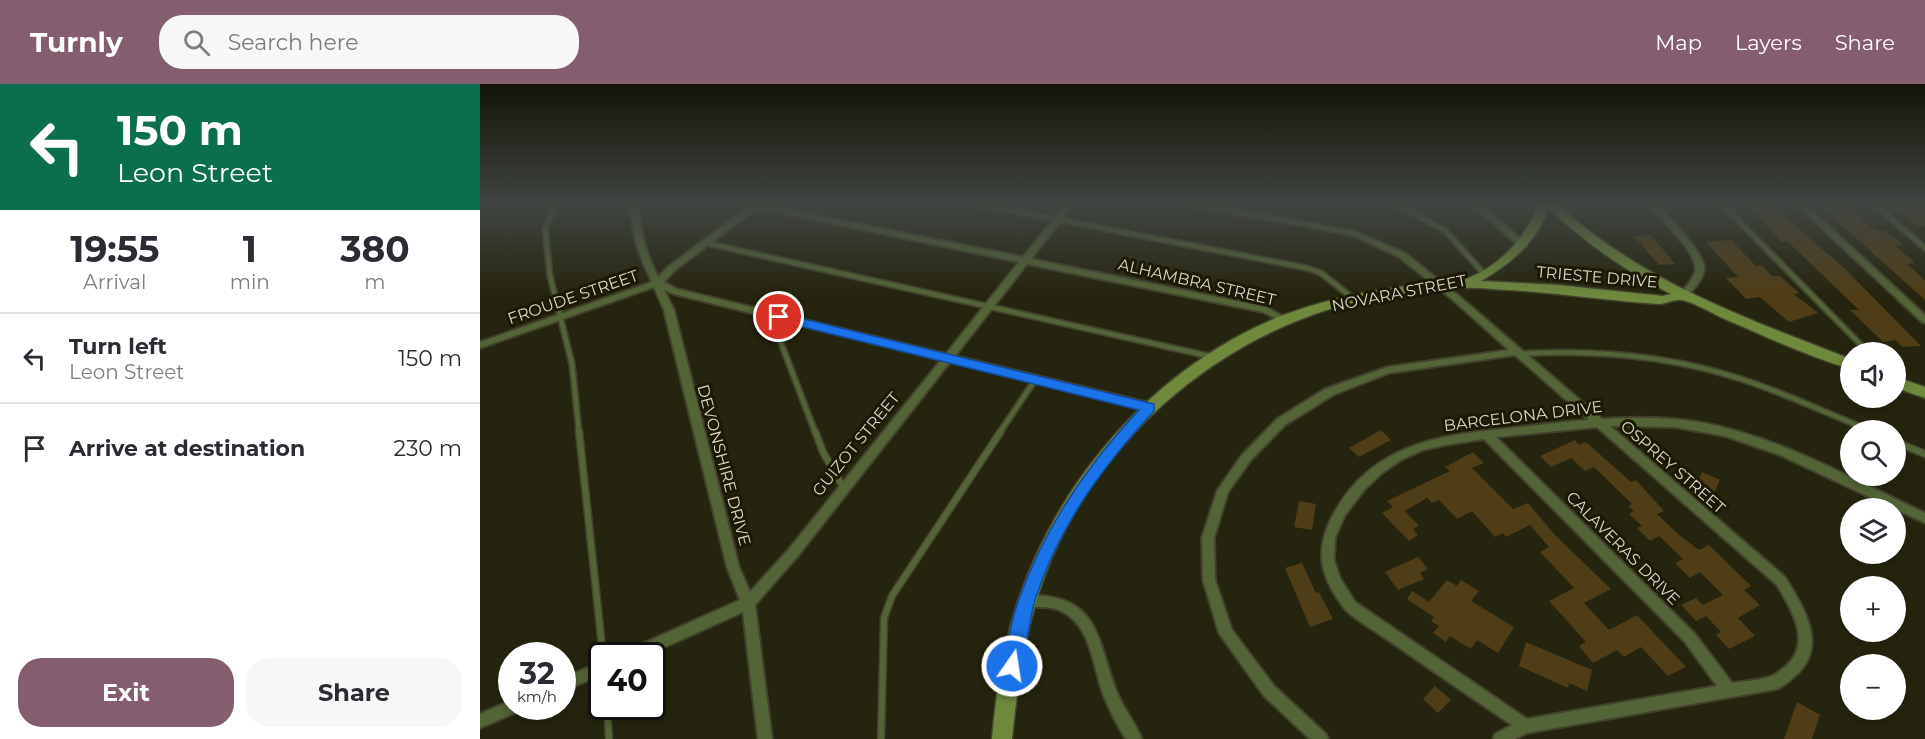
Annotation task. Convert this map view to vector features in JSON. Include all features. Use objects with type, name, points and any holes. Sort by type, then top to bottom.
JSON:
[{"type":"street","name":"DEVONSHIRE DRIVE","points":[[638,235],[642,251],[669,310],[679,358],[733,567],[748,603],[765,739]]},
{"type":"street","name":"FROUDE STREET","points":[[480,345],[658,283],[671,269],[716,235]]},
{"type":"street","name":"ALHAMBRA STREET","points":[[902,235],[1266,310],[1285,320]]},
{"type":"street","name":"GUIZOT STREET","points":[[660,642],[748,603],[793,553],[843,487],[1046,235]]},
{"type":"street","name":"OSPREY STREET","points":[[1357,235],[1402,255],[1440,286],[1781,581],[1802,616],[1806,633],[1801,660],[1778,682],[1525,726],[1500,739]]},
{"type":"street","points":[[1511,235],[1523,245]]},
{"type":"street","name":"NOVARA STREET","points":[[1002,739],[1006,688],[1027,601],[1047,549],[1075,500],[1107,453],[1149,407],[1214,358],[1285,320],[1354,299],[1465,284],[1504,263],[1523,245],[1530,235]]},
{"type":"street","points":[[1588,235],[1611,253],[1684,295],[1840,359]]},
{"type":"street","points":[[1678,235],[1695,254],[1700,267],[1696,280],[1684,295]]},
{"type":"street","points":[[1833,235],[1925,320]]},
{"type":"street","points":[[658,283],[674,291],[1149,407]]},
{"type":"street","name":"TRIESTE DRIVE","points":[[1465,284],[1558,289],[1663,300],[1684,295]]},
{"type":"street","points":[[1321,739],[1269,691],[1226,633],[1209,580],[1208,538],[1223,491],[1246,458],[1281,422],[1329,392],[1388,370],[1516,353]]},
{"type":"street","points":[[1906,386],[1925,393]]},
{"type":"street","name":"BARCELONA DRIVE","points":[[1525,726],[1350,606],[1333,579],[1324,552],[1330,529],[1351,495],[1383,466],[1406,452],[1456,437],[1595,422],[1699,426],[1742,438],[1925,518]]},
{"type":"street","name":"CALAVERAS DRIVE","points":[[1487,435],[1690,638],[1729,690]]},
{"type":"street","points":[[1027,601],[1051,601],[1067,607],[1080,617],[1093,638],[1111,694],[1135,739]]},
{"type":"street","points":[[480,722],[498,714]]},
{"type":"lane","points":[[546,235],[550,276],[572,364],[602,642]]},
{"type":"lane","points":[[1134,235],[1307,268],[1321,273],[1354,299]]},
{"type":"lane","points":[[1449,235],[1484,273]]},
{"type":"lane","points":[[1752,235],[1858,342]]},
{"type":"lane","points":[[1909,235],[1925,248]]},
{"type":"lane","points":[[706,243],[989,305],[1214,358]]},
{"type":"lane","points":[[779,317],[778,334],[782,345],[823,452],[843,487]]},
{"type":"lane","points":[[1516,353],[1575,350],[1638,355],[1681,363],[1773,390],[1845,420]]},
{"type":"lane","points":[[881,739],[884,618],[892,596],[1035,380]]},
{"type":"lane","points":[[1906,446],[1925,454]]},
{"type":"lane","points":[[608,720],[609,739]]},
{"type":"building","points":[[1651,235],[1675,264],[1659,265],[1634,236]]},
{"type":"building","points":[[1775,235],[1806,235],[1844,268],[1921,346],[1906,347],[1906,342],[1895,340],[1883,342],[1850,310],[1859,310],[1787,241],[1781,242]]},
{"type":"building","points":[[1852,235],[1890,235],[1903,245],[1895,246],[1915,263],[1907,264],[1925,280],[1925,300]]},
{"type":"building","points":[[1731,240],[1756,266],[1762,265],[1772,276],[1780,276],[1799,293],[1794,294],[1818,313],[1789,322],[1760,297],[1746,299],[1726,278],[1738,277],[1706,242]]},
{"type":"building","points":[[1381,430],[1391,440],[1359,457],[1349,448]]},
{"type":"building","points":[[1575,440],[1579,445],[1586,442],[1631,482],[1636,480],[1664,511],[1657,514],[1678,534],[1699,550],[1709,545],[1751,586],[1744,590],[1760,605],[1738,618],[1755,636],[1729,649],[1716,635],[1721,632],[1706,616],[1696,621],[1681,605],[1696,598],[1703,605],[1723,595],[1700,572],[1690,578],[1675,563],[1683,559],[1659,536],[1650,541],[1637,528],[1642,526],[1629,514],[1634,511],[1628,506],[1632,504],[1594,467],[1585,471],[1571,458],[1551,467],[1540,456]]},
{"type":"building","points":[[1473,452],[1484,463],[1472,468],[1513,509],[1528,503],[1556,536],[1611,589],[1584,603],[1609,630],[1637,615],[1686,667],[1668,676],[1641,647],[1624,657],[1617,650],[1593,663],[1579,646],[1586,642],[1549,601],[1574,588],[1540,552],[1549,547],[1530,525],[1506,537],[1503,533],[1495,537],[1472,511],[1457,519],[1439,500],[1432,503],[1427,498],[1405,511],[1419,526],[1413,529],[1418,535],[1409,541],[1382,513],[1393,507],[1387,501],[1450,471],[1445,467]]},
{"type":"building","points":[[1702,472],[1720,480],[1712,498],[1694,490]]},
{"type":"building","points":[[1299,501],[1316,504],[1312,530],[1294,527]]},
{"type":"building","points":[[1418,557],[1428,569],[1420,573],[1424,579],[1398,590],[1385,572]]},
{"type":"building","points":[[1302,563],[1316,593],[1319,592],[1333,619],[1310,627],[1285,568]]},
{"type":"building","points":[[1447,580],[1457,586],[1461,580],[1479,591],[1471,601],[1514,627],[1498,653],[1477,640],[1471,649],[1450,636],[1446,642],[1433,633],[1439,626],[1431,621],[1434,617],[1407,599],[1412,591],[1429,602]]},
{"type":"building","points":[[1526,642],[1592,670],[1587,691],[1569,683],[1568,688],[1519,666]]},
{"type":"building","points":[[1435,686],[1451,700],[1438,713],[1423,699]]},
{"type":"building","points":[[1797,702],[1820,715],[1812,739],[1784,739]]},
{"type":"route","points":[[779,317],[1149,407],[1107,453],[1075,500],[1047,549],[1027,601],[1012,666]]}]
